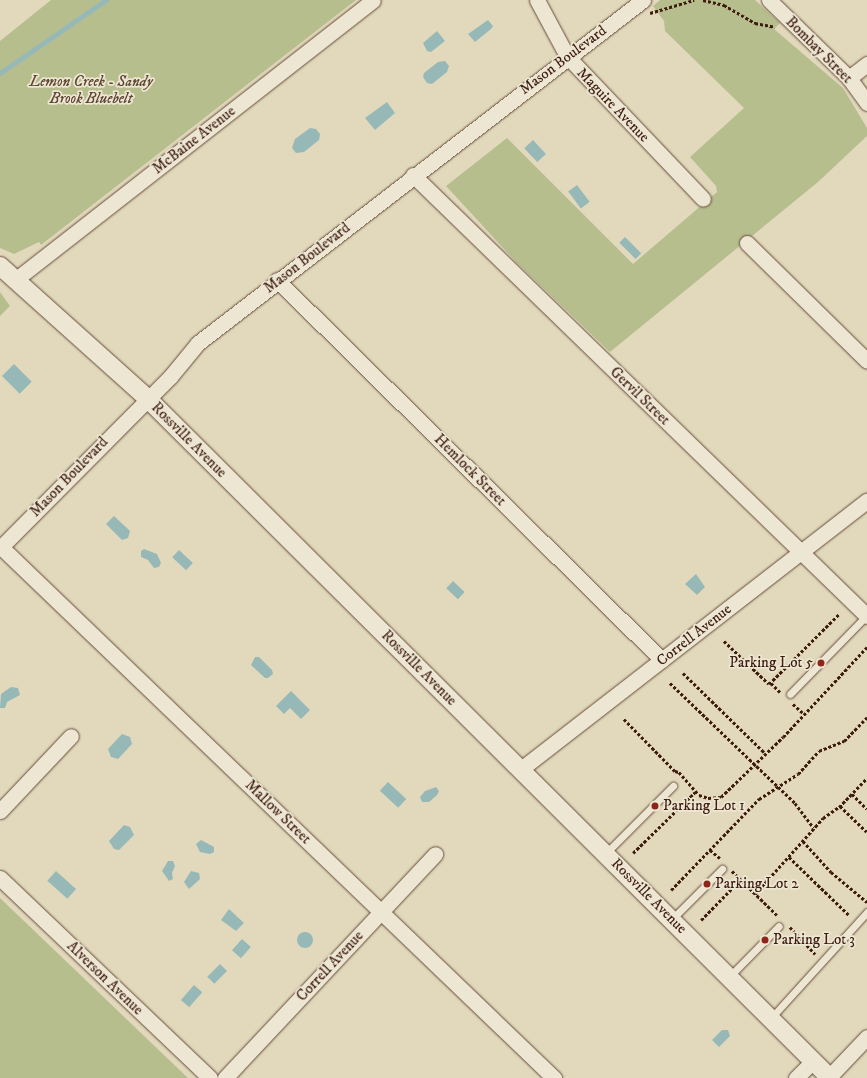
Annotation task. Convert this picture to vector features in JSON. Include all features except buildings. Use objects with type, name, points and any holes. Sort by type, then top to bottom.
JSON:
[{"type":"street","name":"McBaine Avenue","points":[[15,280],[373,0]]},
{"type":"street","name":"Maguire Avenue","points":[[537,0],[567,56],[703,199]]},
{"type":"street","name":"Mason Boulevard","points":[[1,548],[147,398],[170,377],[198,343],[277,280],[567,56],[643,0]]},
{"type":"street","name":"Bombay Street","points":[[769,0],[849,78],[867,103]]},
{"type":"street","points":[[849,78],[867,64]]},
{"type":"street","name":"Gervil Street","points":[[413,175],[867,616]]},
{"type":"street","points":[[747,243],[867,361]]},
{"type":"street","name":"Rossville Avenue","points":[[0,266],[147,398],[606,853],[830,1078]]},
{"type":"street","name":"Hemlock Street","points":[[277,280],[662,660]]},
{"type":"street","name":"Correll Avenue","points":[[521,769],[867,502]]},
{"type":"street","name":"Mallow Street","points":[[1,548],[382,911],[554,1078]]},
{"type":"street","points":[[0,811],[72,736]]},
{"type":"street","name":"Correll Avenue","points":[[225,1078],[435,854]]},
{"type":"street","name":"Alverson Avenue","points":[[0,878],[210,1078]]},
{"type":"street","points":[[830,1078],[867,1037]]},
{"type":"street","points":[[796,1078],[813,1061]]},
{"type":"lane","points":[[790,694],[867,616]]},
{"type":"lane","points":[[606,853],[673,786]]},
{"type":"lane","points":[[672,920],[722,869]]},
{"type":"lane","points":[[771,1018],[867,912]]},
{"type":"lane","points":[[729,977],[779,926]]},
{"type":"path","points":[[704,0],[724,5],[765,26],[785,28],[794,26]]},
{"type":"path","points":[[724,642],[769,684],[840,613]]},
{"type":"path","points":[[624,719],[675,772],[679,772],[695,792],[703,797],[721,797],[783,737],[802,713],[867,647]]},
{"type":"path","points":[[683,673],[765,753]]},
{"type":"path","points":[[670,683],[776,788],[800,809],[814,828]]},
{"type":"path","points":[[671,890],[759,799],[798,774],[819,751],[844,741],[867,717]]},
{"type":"path","points":[[755,894],[814,828],[840,806],[867,778]]},
{"type":"path","points":[[633,853],[695,792]]},
{"type":"path","points":[[852,794],[867,809]]},
{"type":"path","points":[[840,806],[867,832]]},
{"type":"path","points":[[803,841],[831,872],[867,902]]},
{"type":"path","points":[[710,850],[726,863]]},
{"type":"path","points":[[789,857],[854,920]]},
{"type":"path","points":[[731,867],[740,880],[764,905],[780,915]]},
{"type":"path","points":[[701,920],[740,880]]},
{"type":"path","points":[[789,924],[791,930],[817,956]]},
{"type":"green space","name":"Lemon Creek - Sandy Brook Bluebelt","points":[[51,0],[356,0],[41,245],[39,242],[14,254],[0,248],[0,41]]},
{"type":"green space","points":[[660,0],[755,0],[780,23],[774,29],[843,88],[867,128],[867,136],[818,182],[610,352],[516,262],[446,186],[507,138],[633,264],[717,192],[716,186],[690,157],[744,108],[665,31],[664,21],[653,6]]},
{"type":"green space","points":[[0,292],[10,306],[0,316]]},
{"type":"green space","points":[[0,898],[188,1078],[0,1078]]},
{"type":"water","points":[[488,20],[493,26],[475,42],[468,34]]},
{"type":"water","points":[[437,31],[445,41],[431,52],[427,51],[423,43]]},
{"type":"water","points":[[445,61],[449,66],[447,72],[432,84],[427,83],[423,77],[424,73],[438,62]]},
{"type":"water","points":[[387,102],[395,113],[375,130],[365,118]]},
{"type":"water","points":[[310,128],[316,129],[320,134],[319,140],[304,152],[296,153],[292,148],[295,139]]},
{"type":"water","points":[[533,140],[546,154],[537,162],[524,148]]},
{"type":"water","points":[[577,185],[590,202],[581,208],[568,192]]},
{"type":"water","points":[[625,237],[641,253],[636,259],[619,243]]},
{"type":"water","points":[[14,364],[32,382],[20,394],[2,376]]},
{"type":"water","points":[[114,516],[130,531],[128,538],[122,540],[106,524]]},
{"type":"water","points":[[144,549],[157,554],[161,563],[159,567],[154,568],[148,560],[141,557],[141,551]]},
{"type":"water","points":[[179,550],[193,563],[186,570],[172,557]]},
{"type":"water","points":[[696,574],[705,587],[697,595],[685,584]]},
{"type":"water","points":[[453,581],[465,592],[458,599],[446,588]]},
{"type":"water","points":[[255,657],[259,657],[272,670],[273,674],[268,678],[265,678],[251,665]]},
{"type":"water","points":[[11,687],[18,688],[20,695],[7,702],[5,708],[0,708],[1,694]]},
{"type":"water","points":[[291,691],[310,710],[301,719],[290,708],[284,714],[276,706]]},
{"type":"water","points":[[122,734],[130,737],[132,744],[118,759],[111,757],[108,749]]},
{"type":"water","points":[[388,782],[406,799],[398,808],[380,791]]},
{"type":"water","points":[[436,787],[439,791],[437,795],[429,802],[422,802],[420,797],[425,791]]},
{"type":"water","points":[[124,825],[130,827],[134,835],[119,850],[114,849],[109,841]]},
{"type":"water","points":[[201,840],[214,847],[214,852],[210,854],[200,852],[196,844]]},
{"type":"water","points":[[168,861],[173,861],[175,866],[172,873],[173,879],[169,881],[162,871]]},
{"type":"water","points":[[56,871],[76,889],[67,899],[47,881]]},
{"type":"water","points":[[191,871],[199,873],[200,879],[189,889],[184,882]]},
{"type":"water","points":[[229,909],[244,923],[236,931],[221,920]]},
{"type":"water","points":[[302,932],[308,932],[313,937],[311,946],[308,948],[302,948],[297,943],[297,937]]},
{"type":"water","points":[[242,939],[251,947],[241,958],[232,950]]},
{"type":"water","points":[[220,964],[227,971],[214,984],[207,977]]},
{"type":"water","points":[[194,985],[202,992],[189,1007],[181,1000]]},
{"type":"water","points":[[722,1030],[728,1030],[730,1036],[719,1047],[712,1040]]},
{"type":"waterway","points":[[0,73],[106,0]]},
{"type":"place","name":"Parking Lot 5","points":[[821,663]]},
{"type":"place","name":"Parking Lot 1","points":[[655,806]]},
{"type":"place","name":"Parking Lot 2","points":[[707,884]]},
{"type":"place","name":"Parking Lot 3","points":[[765,940]]}]
